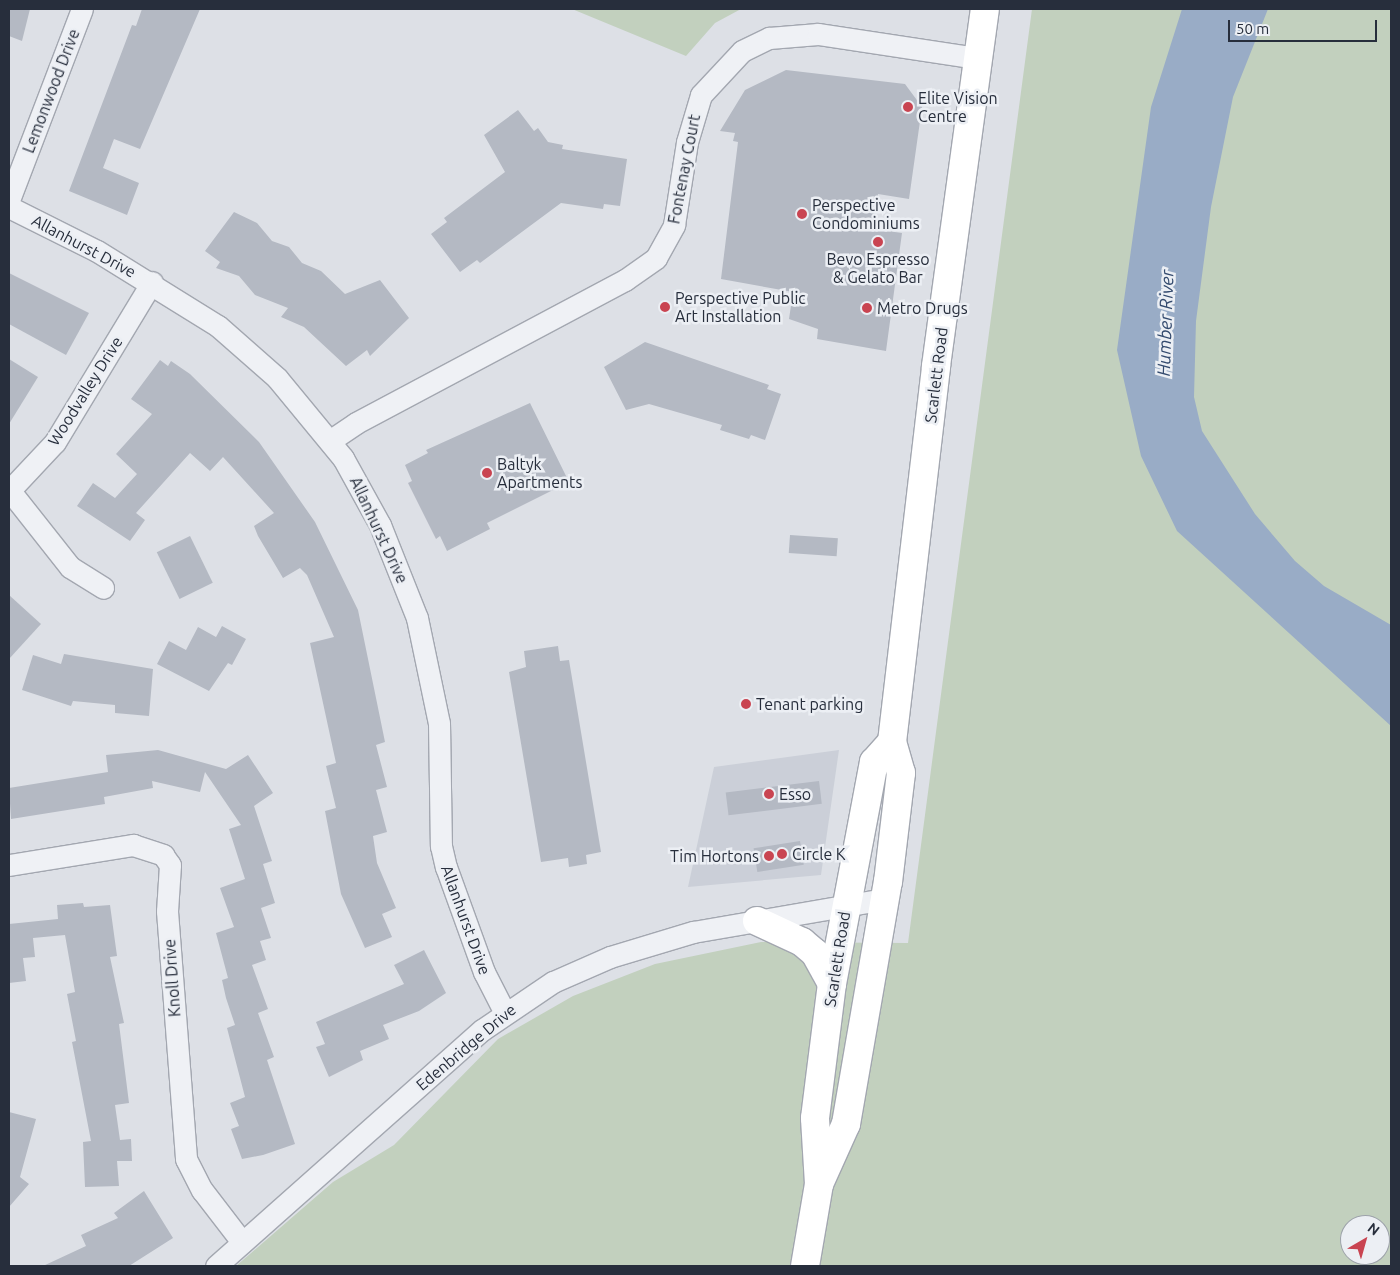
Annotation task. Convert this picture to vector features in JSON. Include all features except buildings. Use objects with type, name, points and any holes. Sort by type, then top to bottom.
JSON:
[{"type":"main road","name":"Scarlett Road","points":[[819,1184],[846,1124],[885,899],[901,773],[892,742],[977,58],[985,9]]},
{"type":"main road","name":"Scarlett Road","points":[[805,1266],[819,1184],[814,1118],[832,984],[874,762],[892,742]]},
{"type":"main road","points":[[757,921],[802,942],[815,953],[832,984]]},
{"type":"street","name":"Lemonwood Drive","points":[[9,200],[82,9]]},
{"type":"street","name":"Fontenay Court","points":[[331,440],[356,423],[625,280],[656,258],[674,226],[687,142],[701,95],[742,50],[769,38],[818,34],[977,58]]},
{"type":"street","name":"Allanhurst Drive","points":[[9,207],[152,282],[186,302],[256,358],[331,440],[380,525],[417,618],[439,723],[441,846],[446,867],[484,972],[504,1011]]},
{"type":"street","name":"Woodvalley Drive","points":[[9,491],[55,442],[152,282]]},
{"type":"street","points":[[9,491],[70,567],[103,588]]},
{"type":"street","name":"Knoll Drive","points":[[9,865],[134,845],[163,855],[170,865],[167,911],[186,1159],[202,1190],[242,1242]]},
{"type":"street","name":"Edenbridge Drive","points":[[216,1266],[504,1011],[553,982],[610,957],[693,932],[885,899]]},
{"type":"shaded area","points":[[839,750],[821,875],[688,887],[714,767]]},
{"type":"green space","points":[[572,9],[741,9],[715,23],[686,56]]},
{"type":"green space","points":[[1032,9],[1391,9],[1391,1266],[236,1266],[333,1182],[394,1145],[498,1039],[573,996],[655,964],[761,942],[908,943]]},
{"type":"water","name":"Humber River","points":[[1182,9],[1268,9],[1233,97],[1211,207],[1196,321],[1194,397],[1202,431],[1255,514],[1295,561],[1324,586],[1391,625],[1391,726],[1177,531],[1141,456],[1117,350],[1151,107]]},
{"type":"place","name":"Elite Vision Centre","points":[[908,107]]},
{"type":"place","name":"Perspective Condominiums","points":[[802,214]]},
{"type":"place","name":"Bevo Espresso & Gelato Bar","points":[[878,242]]},
{"type":"place","name":"Perspective Public Art Installation","points":[[665,307]]},
{"type":"place","name":"Metro Drugs","points":[[867,308]]},
{"type":"place","name":"Baltyk Apartments","points":[[487,473]]},
{"type":"place","name":"Tenant parking","points":[[746,704]]},
{"type":"place","name":"Esso","points":[[769,794]]},
{"type":"place","name":"Circle K","points":[[782,854]]},
{"type":"place","name":"Tim Hortons","points":[[769,856]]}]
